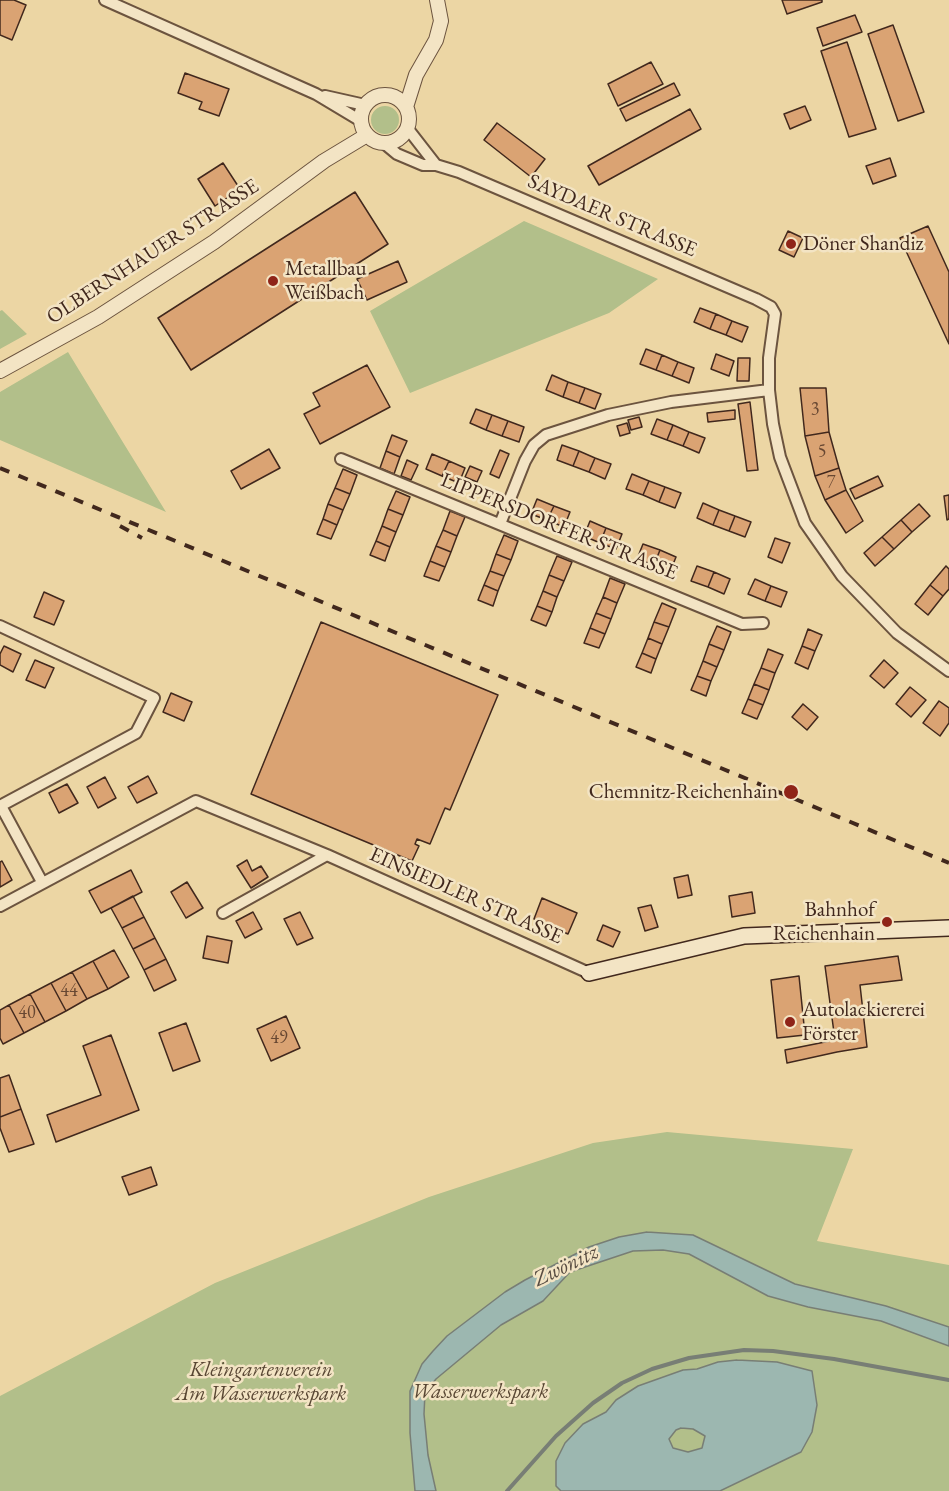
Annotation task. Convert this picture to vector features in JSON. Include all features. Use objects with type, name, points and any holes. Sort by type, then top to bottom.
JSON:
[{"type":"main road","points":[[589,973],[744,936],[949,928]]},
{"type":"street","points":[[105,0],[316,94],[363,127],[378,142],[385,144],[398,140],[408,129],[409,114],[406,107],[394,97],[378,96],[365,105],[362,113],[363,127]]},
{"type":"street","points":[[406,107],[416,75],[436,40],[441,21],[437,0]]},
{"type":"street","points":[[394,97],[416,75]]},
{"type":"street","points":[[316,94],[365,105]]},
{"type":"street","name":"OLBERNHAUER STRASSE","points":[[0,371],[98,317],[195,255],[324,161],[363,127]]},
{"type":"street","points":[[408,129],[436,165]]},
{"type":"street","name":"SAYDAER STRASSE","points":[[385,144],[397,154],[423,165],[436,165],[479,180],[771,307],[775,314],[769,358],[769,390]]},
{"type":"street","points":[[500,524],[525,461],[534,445],[546,435],[608,415],[671,402],[769,390],[772,424],[780,457],[805,522],[842,576],[897,633],[949,671]]},
{"type":"street","name":"LIPPERSDORFER STRASSE","points":[[341,459],[742,624],[763,623]]},
{"type":"street","points":[[0,626],[154,698],[136,733],[0,806],[42,882],[0,906]]},
{"type":"street","name":"EINSIEDLER STRASSE","points":[[42,882],[195,801],[327,855],[589,973]]},
{"type":"street","points":[[223,913],[327,855]]},
{"type":"green space","points":[[385,106],[395,110],[399,120],[395,130],[385,134],[375,130],[371,120],[375,110]]},
{"type":"green space","points":[[524,221],[658,279],[609,313],[410,393],[370,311]]},
{"type":"green space","points":[[2,310],[27,334],[0,349],[0,311]]},
{"type":"green space","points":[[68,352],[166,512],[0,440],[0,392]]},
{"type":"green space","points":[[667,1132],[853,1149],[817,1241],[949,1265],[949,1491],[720,1491],[800,1452],[718,1362],[697,1369],[683,1370],[638,1386],[616,1400],[606,1412],[583,1424],[565,1443],[556,1486],[561,1491],[0,1491],[0,1396],[215,1283],[429,1197],[593,1143]]},
{"type":"green space","points":[[693,1429],[705,1436],[702,1448],[688,1452],[673,1448],[669,1439],[676,1430]]},
{"type":"water","name":"Zwönitz","points":[[647,1232],[693,1235],[795,1284],[886,1306],[949,1327],[949,1346],[881,1321],[808,1307],[768,1296],[689,1254],[663,1250],[633,1251],[570,1272],[543,1301],[501,1325],[436,1379],[425,1393],[424,1414],[428,1455],[436,1491],[415,1491],[410,1433],[410,1391],[422,1364],[433,1351],[447,1336],[505,1292],[525,1280],[589,1247],[619,1237]]},
{"type":"water","points":[[737,1360],[777,1362],[812,1371],[817,1405],[812,1432],[801,1452],[720,1491],[561,1491],[556,1486],[556,1461],[565,1443],[583,1424],[606,1412],[616,1400],[638,1386],[683,1370],[697,1369],[718,1362]],"holes":[[[693,1429],[705,1436],[702,1448],[688,1452],[673,1448],[669,1439],[676,1430]]]},
{"type":"building","points":[[0,0],[14,0],[26,5],[12,40],[0,35]]},
{"type":"building","points":[[782,0],[822,0],[822,2],[787,14]]},
{"type":"building","points":[[855,15],[862,32],[823,46],[817,28]]},
{"type":"building","points":[[893,25],[924,112],[898,121],[868,34]]},
{"type":"building","points":[[847,42],[876,129],[849,137],[821,51]]},
{"type":"building","points":[[651,62],[663,84],[618,106],[608,84]]},
{"type":"building","points":[[185,73],[229,89],[219,116],[199,109],[202,102],[178,93]]},
{"type":"building","points":[[674,83],[680,95],[626,121],[620,109]]},
{"type":"building","points":[[805,106],[811,120],[790,129],[784,114]]},
{"type":"building","points":[[690,109],[701,129],[599,185],[588,166]]},
{"type":"building","points":[[497,123],[545,159],[531,177],[484,140]]},
{"type":"building","points":[[890,158],[896,176],[873,184],[866,166]]},
{"type":"building","points":[[223,163],[240,189],[215,206],[198,179]]},
{"type":"building","name":"Metallbau Weißbach","points":[[355,192],[388,244],[191,370],[158,318]]},
{"type":"building","points":[[928,226],[949,272],[949,344],[900,238]]},
{"type":"building","name":"Döner Shandiz","points":[[788,231],[803,238],[794,257],[779,250]]},
{"type":"building","points":[[398,261],[407,282],[367,300],[357,279]]},
{"type":"building","points":[[700,308],[716,314],[710,329],[694,322]]},
{"type":"building","points":[[716,314],[732,321],[726,335],[710,329]]},
{"type":"building","points":[[732,321],[748,327],[742,342],[726,335]]},
{"type":"building","points":[[646,349],[662,355],[656,370],[640,364]]},
{"type":"building","points":[[716,354],[734,361],[729,376],[711,369]]},
{"type":"building","points":[[662,355],[678,362],[672,376],[656,370]]},
{"type":"building","points":[[738,358],[750,358],[749,381],[737,381]]},
{"type":"building","points":[[678,362],[694,368],[689,383],[672,376]]},
{"type":"building","points":[[367,365],[390,407],[320,444],[304,414],[320,406],[313,393]]},
{"type":"building","points":[[552,375],[568,382],[563,397],[546,390]]},
{"type":"building","points":[[568,382],[585,388],[579,403],[563,397]]},
{"type":"building","points":[[585,388],[601,394],[595,409],[579,403]]},
{"type":"building","points":[[800,388],[826,388],[829,432],[805,436]]},
{"type":"building","points":[[750,402],[758,470],[747,471],[738,404]]},
{"type":"building","points":[[476,409],[492,415],[486,430],[470,423]]},
{"type":"building","points":[[735,410],[735,419],[708,422],[707,413]]},
{"type":"building","points":[[492,415],[508,421],[502,436],[486,430]]},
{"type":"building","points":[[639,417],[642,427],[631,430],[628,420]]},
{"type":"building","points":[[657,419],[673,425],[667,440],[651,434]]},
{"type":"building","points":[[508,421],[524,427],[519,442],[502,436]]},
{"type":"building","points":[[627,423],[630,433],[620,436],[617,426]]},
{"type":"building","points":[[673,425],[689,432],[683,446],[667,440]]},
{"type":"building","points":[[689,432],[705,438],[699,453],[683,446]]},
{"type":"building","points":[[829,432],[839,468],[815,476],[805,436]]},
{"type":"building","points":[[392,435],[407,441],[400,457],[386,451]]},
{"type":"building","points":[[562,445],[579,451],[573,466],[557,460]]},
{"type":"building","points":[[269,449],[280,468],[241,489],[231,471]]},
{"type":"building","points":[[500,450],[509,454],[499,478],[490,474]]},
{"type":"building","points":[[386,451],[400,457],[394,474],[380,468]]},
{"type":"building","points":[[579,451],[595,458],[589,472],[573,466]]},
{"type":"building","points":[[432,454],[449,461],[442,476],[426,469]]},
{"type":"building","points":[[595,458],[611,464],[605,479],[589,472]]},
{"type":"building","points":[[407,460],[418,465],[411,480],[401,476]]},
{"type":"building","points":[[449,461],[465,468],[459,483],[442,476]]},
{"type":"building","points":[[470,466],[482,471],[477,482],[465,477]]},
{"type":"building","points":[[839,468],[846,490],[825,500],[815,476]]},
{"type":"building","points":[[343,469],[357,475],[350,494],[335,488]]},
{"type":"building","points":[[632,474],[649,481],[643,495],[626,489]]},
{"type":"building","points":[[878,476],[883,486],[855,499],[850,489]]},
{"type":"building","points":[[649,481],[665,487],[659,502],[643,495]]},
{"type":"building","points":[[665,487],[681,493],[675,508],[659,502]]},
{"type":"building","points":[[335,488],[350,494],[343,510],[328,504]]},
{"type":"building","points":[[846,490],[863,521],[846,533],[825,500]]},
{"type":"building","points":[[396,491],[410,497],[403,515],[388,509]]},
{"type":"building","points":[[949,495],[949,519],[947,520],[944,496]]},
{"type":"building","points":[[537,499],[554,506],[547,520],[531,514]]},
{"type":"building","points":[[703,503],[719,510],[713,525],[697,518]]},
{"type":"building","points":[[328,504],[343,510],[337,525],[323,519]]},
{"type":"building","points":[[919,504],[930,516],[912,532],[901,520]]},
{"type":"building","points":[[554,506],[570,512],[564,527],[547,520]]},
{"type":"building","points":[[388,509],[403,515],[396,532],[382,526]]},
{"type":"building","points":[[719,510],[735,516],[729,531],[713,525]]},
{"type":"building","points":[[450,511],[465,517],[457,536],[443,530]]},
{"type":"building","points":[[735,516],[751,522],[745,537],[729,531]]},
{"type":"building","points":[[323,519],[337,525],[331,539],[317,534]]},
{"type":"building","points":[[901,520],[912,532],[894,549],[882,537]]},
{"type":"building","points":[[590,521],[606,528],[600,543],[584,536]]},
{"type":"building","points":[[382,526],[396,532],[390,547],[376,541]]},
{"type":"building","points":[[606,528],[622,534],[616,549],[600,543]]},
{"type":"building","points":[[443,530],[457,536],[451,552],[436,546]]},
{"type":"building","points":[[504,535],[518,541],[511,560],[496,554]]},
{"type":"building","points":[[882,537],[894,549],[875,566],[864,553]]},
{"type":"building","points":[[775,538],[790,543],[782,563],[768,557]]},
{"type":"building","points":[[376,541],[390,547],[385,561],[370,555]]},
{"type":"building","points":[[643,544],[660,550],[654,565],[637,559]]},
{"type":"building","points":[[436,546],[451,552],[445,567],[430,561]]},
{"type":"building","points":[[660,550],[676,557],[670,572],[654,565]]},
{"type":"building","points":[[496,554],[511,560],[504,576],[490,571]]},
{"type":"building","points":[[557,556],[572,562],[564,581],[549,575]]},
{"type":"building","points":[[430,561],[445,567],[439,581],[424,576]]},
{"type":"building","points":[[697,566],[714,572],[708,587],[691,581]]},
{"type":"building","points":[[946,566],[949,569],[949,589],[943,596],[930,585]]},
{"type":"building","points":[[490,571],[504,576],[498,591],[484,585]]},
{"type":"building","points":[[714,572],[730,579],[724,594],[708,587]]},
{"type":"building","points":[[549,575],[564,581],[557,597],[543,591]]},
{"type":"building","points":[[610,578],[625,584],[617,603],[603,597]]},
{"type":"building","points":[[755,579],[771,586],[765,601],[748,594]]},
{"type":"building","points":[[484,585],[498,591],[493,606],[478,600]]},
{"type":"building","points":[[930,585],[943,596],[928,615],[915,604]]},
{"type":"building","points":[[771,586],[787,592],[781,607],[765,601]]},
{"type":"building","points":[[543,591],[557,597],[552,612],[537,606]]},
{"type":"building","points":[[44,592],[64,601],[54,625],[34,617]]},
{"type":"building","points":[[603,597],[617,603],[611,619],[596,613]]},
{"type":"building","points":[[662,603],[676,609],[669,627],[654,622]]},
{"type":"building","points":[[537,606],[552,612],[546,626],[531,620]]},
{"type":"building","points":[[596,613],[611,619],[605,634],[590,628]]},
{"type":"building","points":[[321,622],[498,695],[450,810],[445,808],[430,844],[417,839],[415,844],[419,846],[412,861],[251,794]]},
{"type":"building","points":[[654,622],[669,627],[662,644],[648,638]]},
{"type":"building","points":[[717,626],[731,632],[724,650],[709,644]]},
{"type":"building","points":[[590,628],[605,634],[599,648],[584,643]]},
{"type":"building","points":[[808,629],[822,635],[815,651],[802,646]]},
{"type":"building","points":[[648,638],[662,644],[656,659],[642,653]]},
{"type":"building","points":[[709,644],[724,650],[717,667],[703,661]]},
{"type":"building","points":[[4,646],[21,654],[13,672],[0,665],[0,654]]},
{"type":"building","points":[[802,646],[815,651],[808,669],[795,663]]},
{"type":"building","points":[[768,649],[783,655],[775,673],[761,668]]},
{"type":"building","points":[[642,653],[656,659],[651,673],[636,667]]},
{"type":"building","points":[[35,660],[54,668],[45,688],[26,680]]},
{"type":"building","points":[[884,660],[898,673],[884,688],[870,676]]},
{"type":"building","points":[[703,661],[717,667],[711,681],[697,676]]},
{"type":"building","points":[[761,668],[775,673],[769,690],[754,684]]},
{"type":"building","points":[[697,676],[711,681],[706,696],[691,690]]},
{"type":"building","points":[[754,684],[769,690],[763,705],[748,699]]},
{"type":"building","points":[[910,687],[926,700],[911,717],[896,704]]},
{"type":"building","points":[[171,693],[192,702],[184,721],[163,712]]},
{"type":"building","points":[[748,699],[763,705],[757,719],[742,713]]},
{"type":"building","points":[[939,701],[949,708],[949,723],[940,736],[923,723]]},
{"type":"building","points":[[803,704],[818,717],[807,730],[792,717]]},
{"type":"building","points":[[148,776],[157,793],[137,803],[128,787]]},
{"type":"building","points":[[105,777],[116,798],[98,808],[87,787]]},
{"type":"building","points":[[67,784],[78,803],[59,813],[49,793]]},
{"type":"building","points":[[247,860],[252,871],[261,866],[268,877],[251,888],[237,866]]},
{"type":"building","points":[[2,861],[12,880],[0,887],[0,862]]},
{"type":"building","points":[[131,870],[142,892],[101,913],[89,891]]},
{"type":"building","points":[[688,875],[692,895],[678,898],[674,878]]},
{"type":"building","points":[[187,882],[203,908],[186,918],[171,892]]},
{"type":"building","points":[[752,892],[755,913],[732,917],[729,896]]},
{"type":"building","points":[[133,896],[144,917],[122,928],[111,908]]},
{"type":"building","points":[[542,898],[577,913],[568,934],[534,919]]},
{"type":"building","points":[[651,905],[658,927],[645,931],[638,908]]},
{"type":"building","points":[[253,912],[262,929],[245,938],[236,921]]},
{"type":"building","points":[[300,912],[313,938],[297,945],[284,919]]},
{"type":"building","points":[[144,917],[155,938],[133,949],[122,928]]},
{"type":"building","points":[[603,925],[620,932],[613,947],[597,940]]},
{"type":"building","points":[[207,936],[232,941],[228,963],[203,958]]},
{"type":"building","points":[[155,938],[166,959],[144,970],[133,949]]},
{"type":"building","points":[[114,950],[129,977],[108,989],[93,961]]},
{"type":"building","points":[[898,956],[902,980],[860,985],[867,1047],[787,1063],[785,1050],[835,1040],[825,966]]},
{"type":"building","points":[[166,959],[176,980],[154,991],[144,970]]},
{"type":"building","points":[[93,961],[108,989],[87,999],[72,972]]},
{"type":"building","points":[[72,972],[87,999],[66,1011],[51,983]]},
{"type":"building","points":[[799,976],[805,1035],[777,1038],[771,980]]},
{"type":"building","points":[[51,983],[66,1011],[45,1022],[30,994]]},
{"type":"building","points":[[30,994],[45,1022],[24,1033],[9,1005]]},
{"type":"building","points":[[9,1005],[24,1033],[3,1044],[0,1038],[0,1010]]},
{"type":"building","points":[[286,1016],[300,1048],[271,1061],[257,1029]]},
{"type":"building","points":[[186,1023],[200,1061],[173,1071],[159,1033]]},
{"type":"building","points":[[111,1035],[139,1110],[56,1142],[47,1115],[101,1095],[83,1046]]},
{"type":"building","points":[[9,1075],[21,1109],[0,1117],[0,1078]]},
{"type":"building","points":[[21,1109],[34,1144],[9,1152],[0,1128],[0,1117]]},
{"type":"building","points":[[151,1167],[157,1185],[129,1195],[122,1177]]},
{"type":"waterway","points":[[507,1491],[556,1436],[593,1403],[622,1383],[652,1369],[689,1358],[744,1350],[773,1351],[834,1359],[949,1380]]},
{"type":"railway","points":[[0,468],[949,863]]},
{"type":"railway","points":[[120,526],[142,538]]},
{"type":"place","name":"Döner Shandiz","points":[[791,244]]},
{"type":"place","name":"Metallbau Weißbach","points":[[273,281]]},
{"type":"place","name":"Chemnitz-Reichenhain","points":[[791,792]]},
{"type":"place","name":"Bahnhof Reichenhain","points":[[887,922]]},
{"type":"place","name":"Autolackiererei Förster","points":[[790,1022]]},
{"type":"park label","name":"Kleingartenverein Am Wasserwerkspark","points":[[261,1382]]},
{"type":"park label","name":"Wasserwerkspark","points":[[480,1392]]}]
